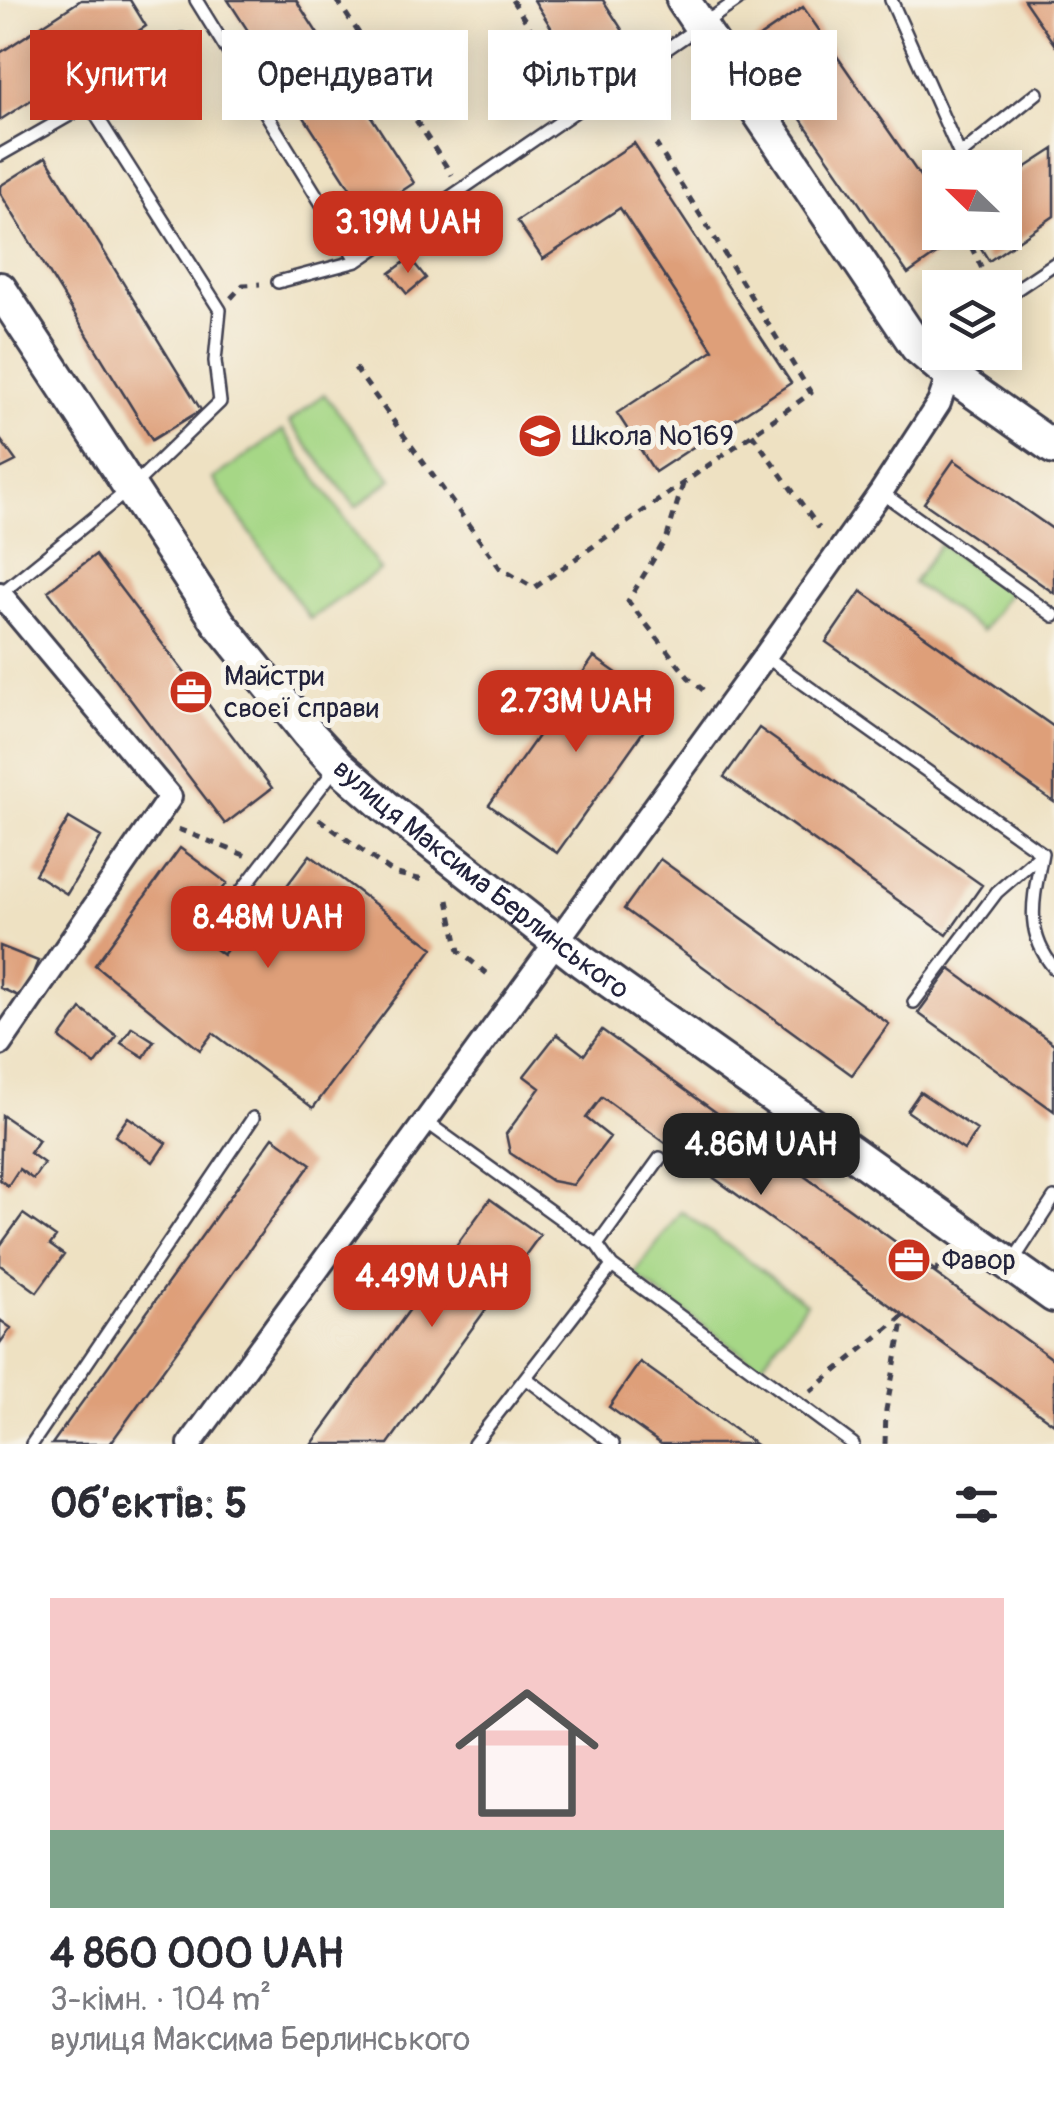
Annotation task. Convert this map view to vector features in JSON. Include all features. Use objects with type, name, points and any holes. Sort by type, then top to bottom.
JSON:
[{"type":"street","points":[[692,13],[922,351]]},
{"type":"street","name":"вулиця Максима Берлинського","points":[[0,289],[219,624],[338,766],[554,941],[1054,1296]]},
{"type":"street","points":[[190,1444],[766,656],[939,402],[950,370]]},
{"type":"street","points":[[951,370],[1054,448]]},
{"type":"street","points":[[0,594],[170,797],[0,1044]]},
{"type":"lane","points":[[196,0],[358,261]]},
{"type":"lane","points":[[671,31],[692,13],[738,0]]},
{"type":"lane","points":[[891,0],[960,155],[1037,93]]},
{"type":"lane","points":[[0,155],[61,120]]},
{"type":"lane","points":[[0,594],[132,487],[220,402],[215,361],[220,310],[99,120]]},
{"type":"lane","points":[[278,282],[358,261],[563,120]]},
{"type":"lane","points":[[1022,286],[1054,264]]},
{"type":"lane","points":[[881,492],[1054,616]]},
{"type":"lane","points":[[766,656],[1042,853]]},
{"type":"lane","points":[[223,914],[338,766]]},
{"type":"lane","points":[[1042,853],[1031,915],[1041,952],[1054,968]]},
{"type":"lane","points":[[914,1002],[997,892],[1042,853]]},
{"type":"lane","points":[[32,1444],[254,1118]]},
{"type":"lane","points":[[425,1121],[597,1245],[612,1266],[853,1444]]},
{"type":"lane","points":[[597,1245],[660,1158]]},
{"type":"lane","points":[[1010,1264],[1054,1198]]},
{"type":"lane","points":[[474,1444],[612,1266]]},
{"type":"lane","points":[[526,1378],[613,1444]]},
{"type":"path","points":[[336,0],[462,190]]},
{"type":"path","points":[[512,0],[532,30]]},
{"type":"path","points":[[356,368],[500,568],[534,588],[810,394],[656,144]]},
{"type":"path","points":[[220,310],[243,285],[278,282]]},
{"type":"path","points":[[752,434],[819,528]]},
{"type":"path","points":[[684,483],[666,536],[628,601],[688,677],[704,690]]},
{"type":"path","points":[[304,808],[393,873],[423,880]]},
{"type":"path","points":[[155,820],[264,862]]},
{"type":"path","points":[[448,900],[459,951],[492,978]]},
{"type":"path","points":[[934,1273],[945,1259]]},
{"type":"path","points":[[797,1402],[904,1314],[886,1410],[885,1444]]},
{"type":"green space","points":[[324,394],[392,479],[356,507],[289,422]]},
{"type":"green space","points":[[283,430],[380,570],[310,619],[213,479]]},
{"type":"green space","points":[[940,544],[1009,592],[982,631],[913,583]]},
{"type":"green space","points":[[681,1211],[806,1303],[760,1367],[634,1275]]},
{"type":"building","points":[[81,0],[130,0],[146,26],[140,30],[35,30]]},
{"type":"building","points":[[228,0],[296,0],[315,30],[247,30]]},
{"type":"building","points":[[534,0],[603,0],[622,30],[553,30]]},
{"type":"building","points":[[1024,0],[1054,0],[1054,44]]},
{"type":"building","points":[[803,7],[819,30],[769,30]]},
{"type":"building","points":[[30,33],[30,101],[0,120],[0,53]]},
{"type":"building","points":[[837,56],[922,179],[922,250],[942,250],[908,274],[802,120],[837,120]]},
{"type":"building","points":[[306,120],[373,120],[414,183],[367,214]]},
{"type":"building","points":[[634,143],[791,383],[655,472],[617,413],[713,350],[620,208],[543,259],[517,221]]},
{"type":"building","points":[[1054,149],[1054,216],[1022,238],[1022,170]]},
{"type":"building","points":[[46,157],[201,410],[152,440],[0,193],[0,186]]},
{"type":"building","points":[[982,250],[1005,250],[989,261]]},
{"type":"building","points":[[410,258],[426,278],[407,294],[390,273]]},
{"type":"building","points":[[0,439],[16,461],[0,469]]},
{"type":"building","points":[[954,460],[1054,530],[1054,593],[924,503]]},
{"type":"building","points":[[95,555],[272,788],[225,824],[48,591]]},
{"type":"building","points":[[861,591],[1054,727],[1054,802],[826,642]]},
{"type":"building","points":[[594,657],[662,705],[557,853],[489,805]]},
{"type":"building","points":[[759,728],[982,885],[947,935],[724,777]]},
{"type":"building","points":[[69,818],[101,837],[67,894],[35,874]]},
{"type":"building","points":[[180,848],[227,883],[192,932],[223,955],[262,902],[270,908],[310,855],[433,948],[313,1108],[213,1033],[200,1050],[95,965]]},
{"type":"building","points":[[660,859],[889,1024],[852,1075],[624,909]]},
{"type":"building","points":[[0,946],[38,961],[23,998],[0,988]]},
{"type":"building","points":[[950,969],[1054,1044],[1054,1111],[918,1013]]},
{"type":"building","points":[[81,1009],[117,1036],[95,1065],[60,1038]]},
{"type":"building","points":[[132,1027],[154,1041],[144,1057],[121,1043]]},
{"type":"building","points":[[602,1030],[1054,1360],[1054,1424],[602,1097],[586,1118],[610,1137],[573,1185],[552,1181],[510,1153],[506,1134],[540,1088],[524,1076],[557,1034],[584,1055]]},
{"type":"building","points":[[920,1092],[977,1130],[964,1150],[907,1111]]},
{"type":"building","points":[[2,1115],[39,1140],[30,1153],[44,1163],[33,1179],[19,1169],[8,1186],[0,1180]]},
{"type":"building","points":[[128,1117],[166,1143],[153,1162],[115,1136]]},
{"type":"building","points":[[273,1137],[311,1164],[110,1444],[52,1444]]},
{"type":"building","points":[[490,1199],[540,1235],[388,1444],[312,1444]]},
{"type":"building","points":[[23,1214],[56,1237],[50,1245],[64,1255],[37,1292],[0,1265],[0,1246]]},
{"type":"building","points":[[0,1320],[11,1328],[0,1343]]},
{"type":"building","points":[[640,1362],[755,1444],[661,1444],[609,1407]]},
{"type":"place","name":"Школа №169","points":[[540,436]]},
{"type":"place","name":"Майстри своєї справи","points":[[191,692]]},
{"type":"place","name":"Фавор","points":[[909,1260]]}]
